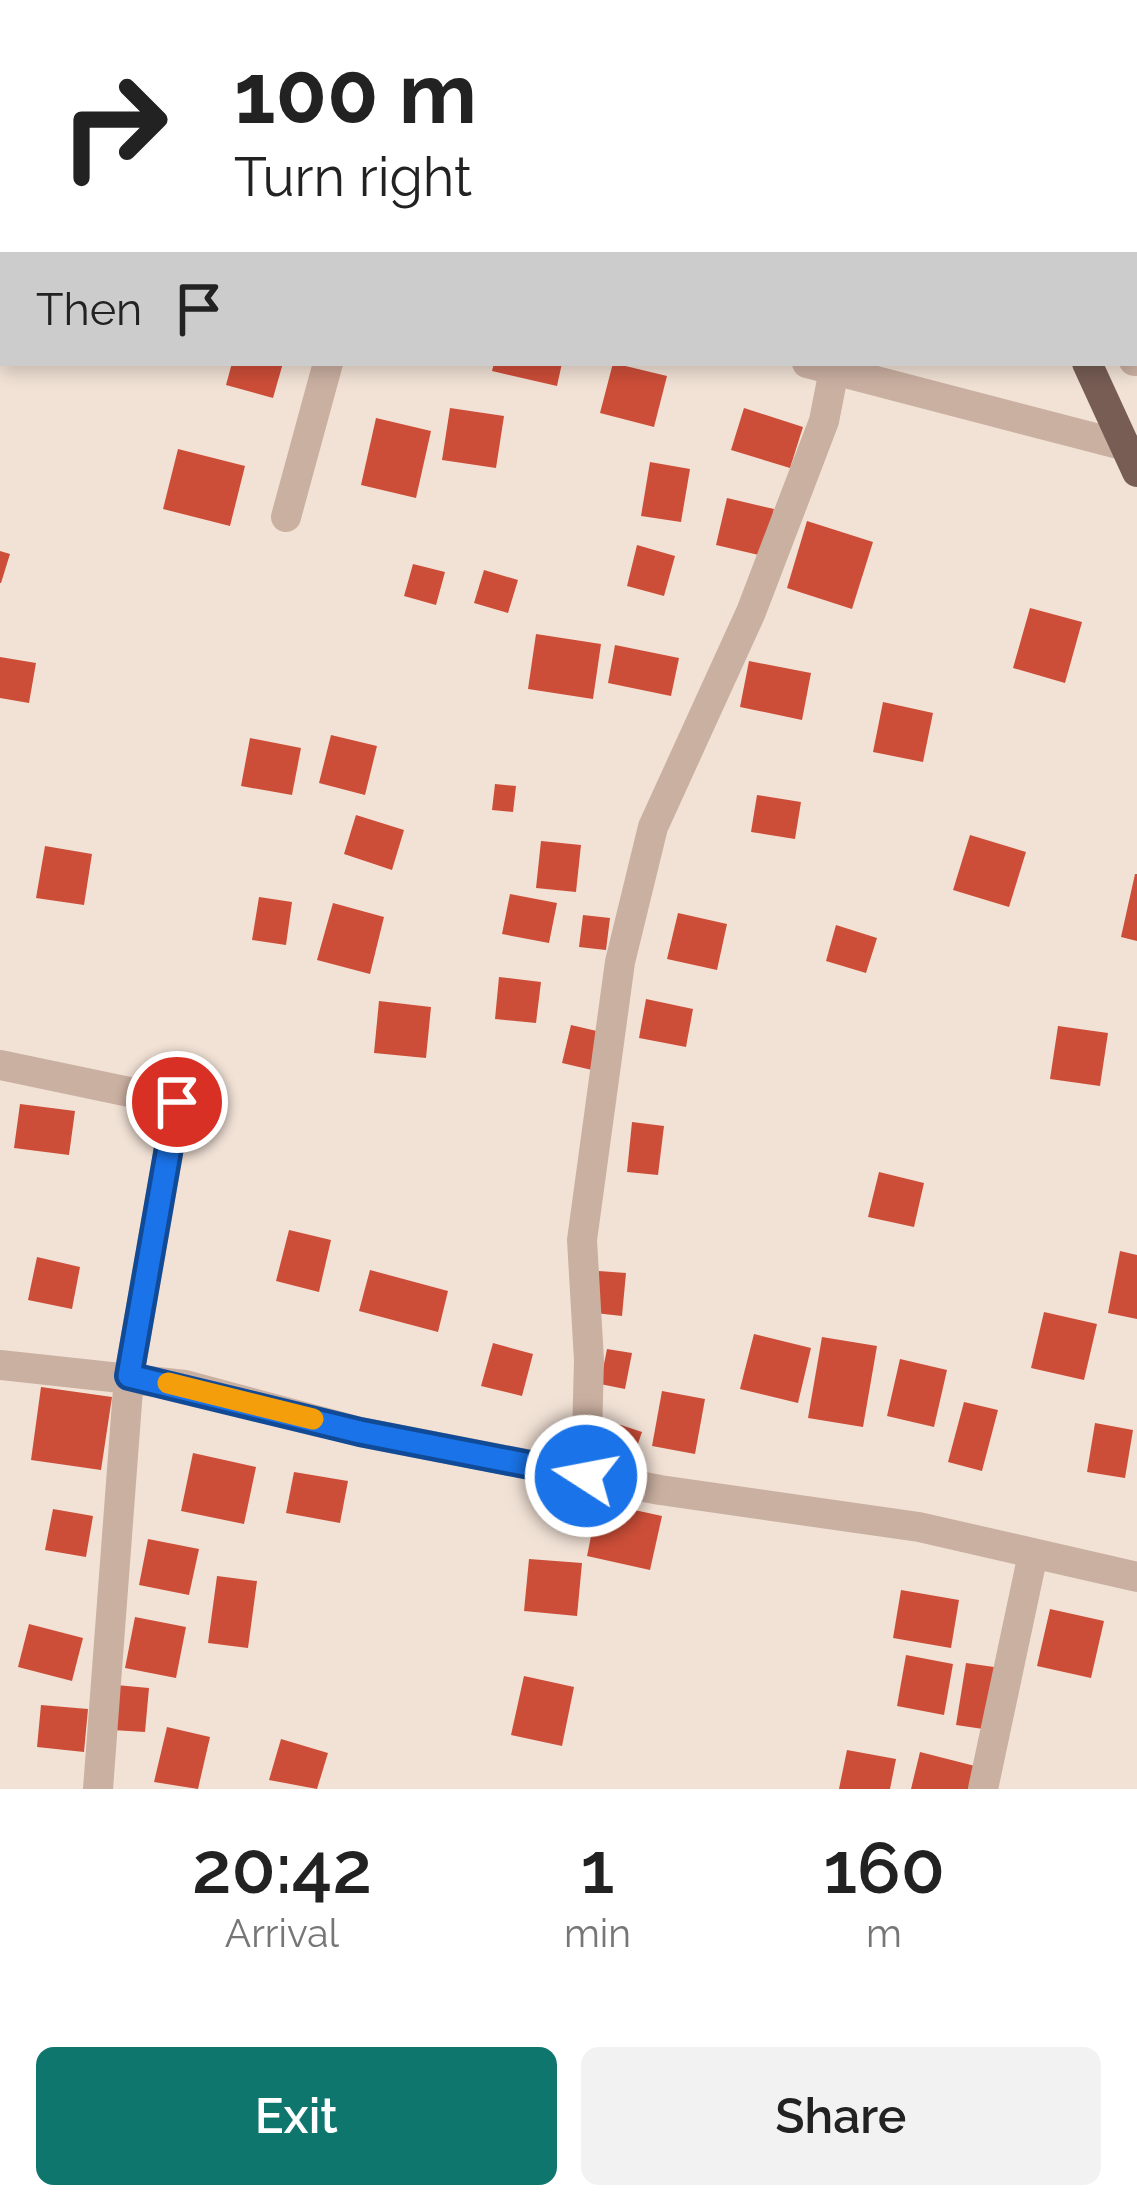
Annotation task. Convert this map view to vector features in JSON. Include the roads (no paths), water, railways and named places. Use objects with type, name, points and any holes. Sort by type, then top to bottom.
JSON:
[{"type":"main road","points":[[1088,366],[1132,459]]},
{"type":"street","points":[[286,518],[327,366]]},
{"type":"street","points":[[586,1476],[589,1360],[582,1240],[620,962],[653,827],[751,612],[824,421],[821,367],[1132,459]]},
{"type":"street","points":[[0,1065],[177,1102],[129,1376],[98,1789]]},
{"type":"street","points":[[0,1365],[129,1376],[360,1432],[586,1476],[919,1528],[1137,1577]]},
{"type":"street","points":[[983,1789],[1033,1554]]}]
